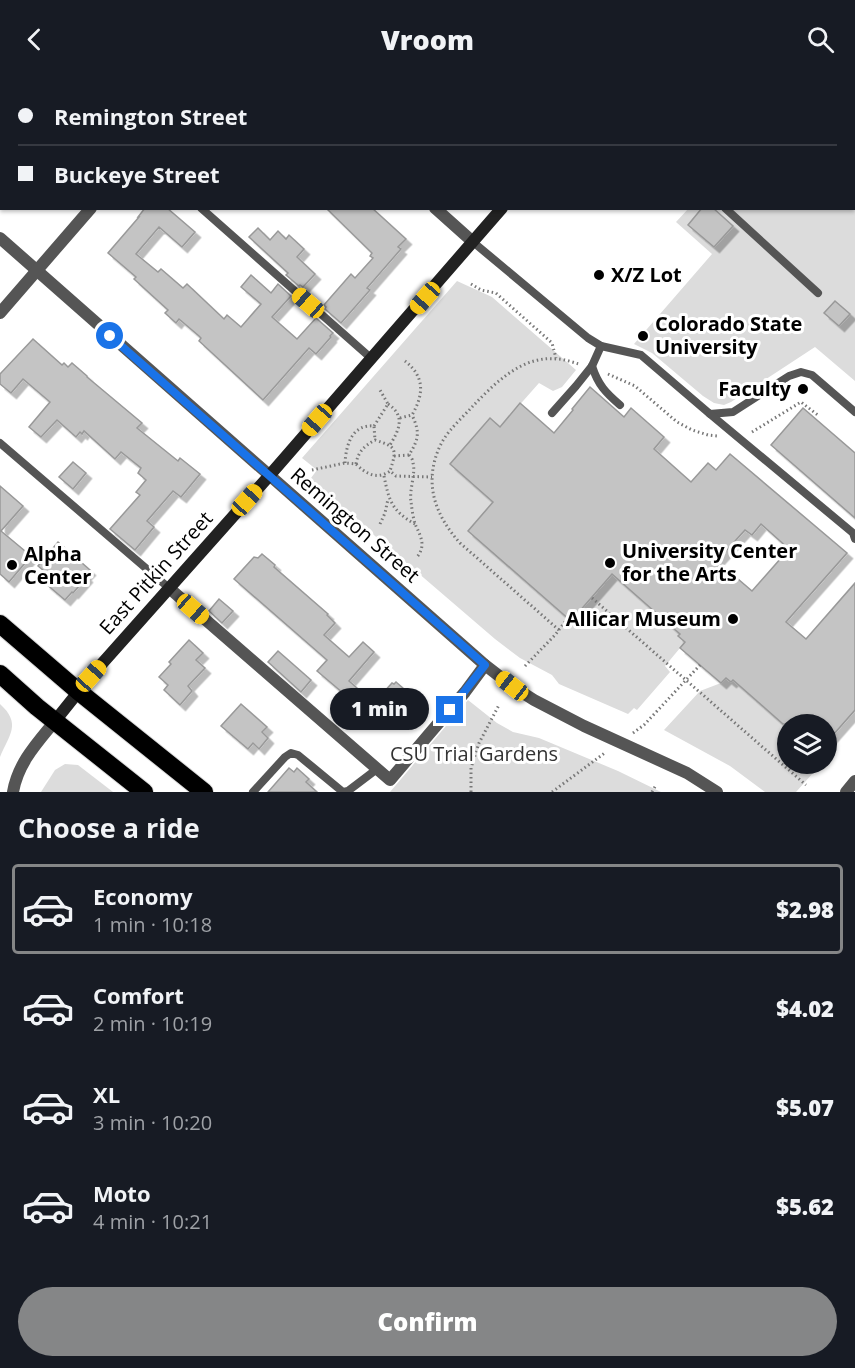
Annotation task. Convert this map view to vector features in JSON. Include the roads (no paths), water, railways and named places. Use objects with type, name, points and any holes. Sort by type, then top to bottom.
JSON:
[{"type":"highway","points":[[0,624],[78,691],[204,792]]},
{"type":"highway","points":[[0,674],[144,792]]},
{"type":"street","points":[[0,313],[90,210]]},
{"type":"street","points":[[437,210],[473,242]]},
{"type":"street","name":"East Pitkin Street","points":[[55,721],[78,691],[500,210]]},
{"type":"street","name":"Remington Street","points":[[0,238],[269,476],[512,686],[584,726],[687,773],[717,792]]},
{"type":"street","points":[[169,588],[390,780],[485,665]]},
{"type":"street","points":[[13,792],[17,774],[26,756],[55,721]]},
{"type":"street","points":[[846,792],[855,781]]},
{"type":"lane","points":[[203,210],[372,358]]},
{"type":"lane","points":[[726,210],[818,293]]},
{"type":"lane","points":[[473,242],[588,338],[601,346],[641,355],[853,533],[855,539]]},
{"type":"lane","points":[[552,412],[592,366],[601,346]]},
{"type":"lane","points":[[592,366],[596,380],[605,392],[620,405]]},
{"type":"lane","points":[[710,414],[732,412],[789,376],[801,372],[812,375],[855,412]]},
{"type":"lane","points":[[0,443],[169,588]]},
{"type":"lane","points":[[253,792],[291,753],[297,755],[343,792],[348,791],[377,769]]},
{"type":"place","name":"X/Z Lot","points":[[599,275]]},
{"type":"place","name":"Colorado State University","points":[[643,336]]},
{"type":"place","name":"Faculty","points":[[803,389]]},
{"type":"place","name":"University Center for the Arts","points":[[610,563]]},
{"type":"place","name":"Alpha Center","points":[[12,565]]},
{"type":"place","name":"Allicar Museum","points":[[733,619]]},
{"type":"park label","name":"CSU Trial Gardens","points":[[474,754]]}]
